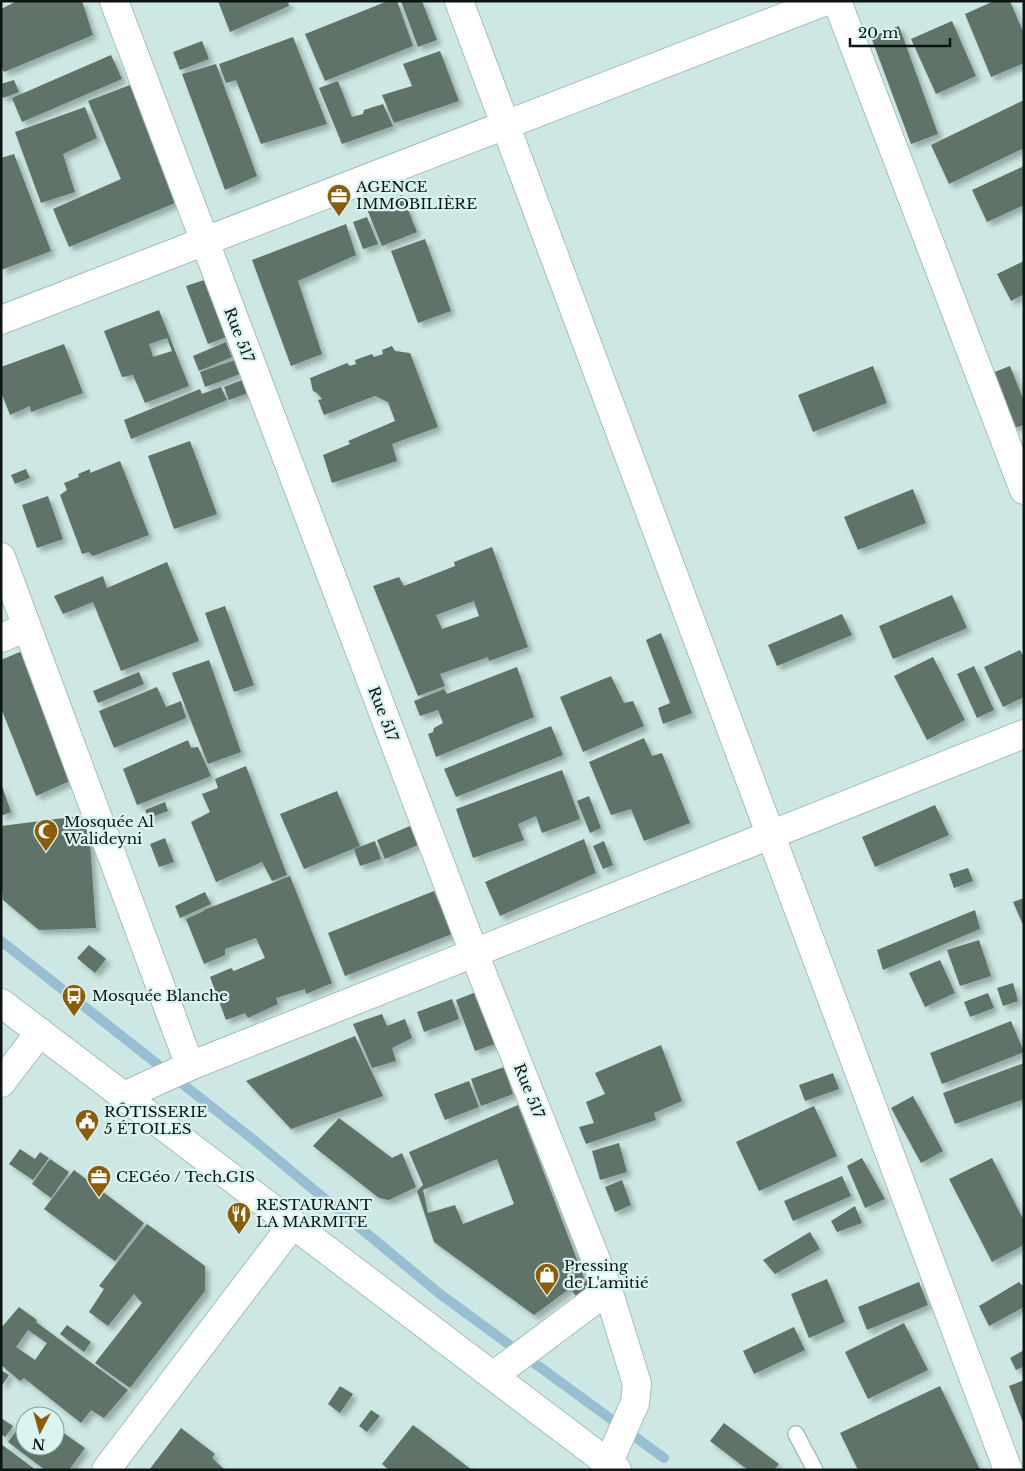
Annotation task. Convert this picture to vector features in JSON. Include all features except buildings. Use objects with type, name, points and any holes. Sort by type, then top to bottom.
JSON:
[{"type":"street","name":"Rue 517","points":[[114,1],[474,953],[608,1290],[637,1384],[635,1403],[613,1467]]},
{"type":"street","points":[[459,1],[1008,1470]]},
{"type":"street","points":[[1,320],[826,1]]},
{"type":"street","points":[[837,1],[1024,490]]},
{"type":"street","points":[[1,557],[190,1066]]},
{"type":"street","points":[[1,638],[27,627]]},
{"type":"street","points":[[124,1096],[190,1066],[1024,734]]},
{"type":"street","points":[[1,1003],[613,1467]]},
{"type":"street","points":[[1,1083],[40,1032]]},
{"type":"street","points":[[106,1470],[293,1224]]},
{"type":"street","points":[[493,1376],[608,1290]]},
{"type":"lane","points":[[796,1434],[815,1470]]},
{"type":"waterway","points":[[1,941],[255,1141],[440,1294],[664,1458]]},
{"type":"place","name":"AGENCE IMMOBILIÈRE","points":[[339,217]]},
{"type":"place","name":"Mosquée Al Walideyni","points":[[46,852]]},
{"type":"place","name":"Mosquée Blanche","points":[[74,1017]]},
{"type":"place","name":"RÔTISSERIE 5 ÉTOILES","points":[[87,1142]]},
{"type":"place","name":"CEGéo / Tech.GIS","points":[[99,1198]]},
{"type":"place","name":"RESTAURANT LA MARMITE","points":[[239,1235]]},
{"type":"place","name":"Pressing de L'amitié","points":[[547,1296]]}]
